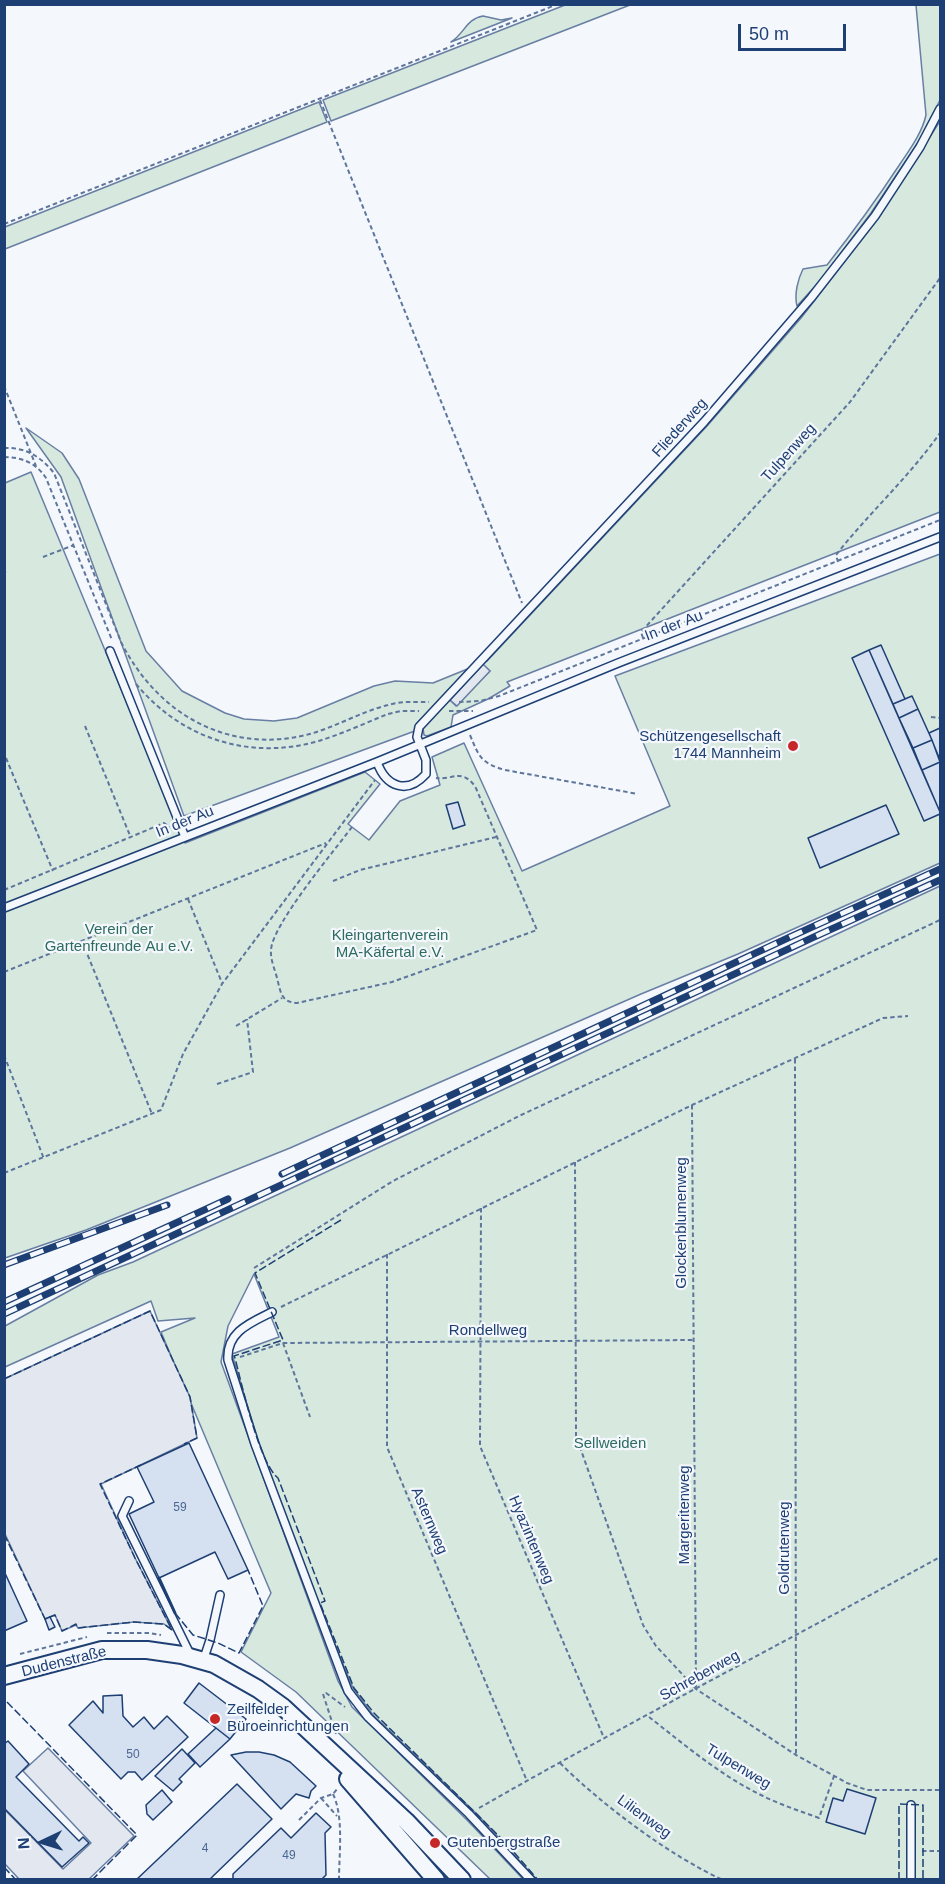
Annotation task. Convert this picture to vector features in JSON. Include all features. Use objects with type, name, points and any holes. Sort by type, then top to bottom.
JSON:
[{"type":"street","name":"Dudenstraße","points":[[4,1676],[102,1650],[147,1650],[214,1664],[258,1689],[322,1733],[462,1880]]},
{"type":"street","name":"Dudenstraße","points":[[322,1733],[347,1778],[436,1880]]},
{"type":"lane","name":"Fliederweg","points":[[419,744],[417,737],[419,727],[704,422],[811,298],[875,216],[921,147],[940,109]]},
{"type":"lane","name":"In der Au","points":[[4,908],[940,537]]},
{"type":"lane","points":[[113,650],[185,837]]},
{"type":"lane","points":[[376,762],[380,773],[389,782],[403,787],[417,783],[426,774],[426,760],[419,744]]},
{"type":"lane","points":[[272,1312],[250,1323],[233,1337],[228,1360],[255,1444],[348,1691],[368,1717],[470,1814],[531,1880]]},
{"type":"lane","points":[[129,1501],[122,1516],[183,1639],[198,1659]]},
{"type":"lane","points":[[198,1659],[220,1595]]},
{"type":"lane","points":[[911,1805],[911,1880]]},
{"type":"path","points":[[4,224],[558,4]]},
{"type":"path","points":[[320,100],[527,614]]},
{"type":"path","name":"Tulpenweg","points":[[641,632],[850,402],[940,278]]},
{"type":"path","points":[[4,386],[36,466],[51,487],[113,650]]},
{"type":"path","points":[[836,555],[908,475],[940,433]]},
{"type":"path","points":[[4,448],[17,448],[30,452],[46,463],[59,483],[121,642],[140,674],[163,700],[191,720],[230,735],[271,740],[308,735],[387,705],[406,702],[468,702],[499,696],[940,520]]},
{"type":"path","points":[[4,457],[17,457],[36,466]]},
{"type":"path","points":[[43,557],[74,545]]},
{"type":"path","points":[[132,678],[149,699],[164,713],[180,723],[207,738],[257,749],[273,750],[316,742],[401,711],[436,710]]},
{"type":"path","points":[[931,717],[940,718]]},
{"type":"path","points":[[466,725],[477,753],[488,765],[638,794]]},
{"type":"path","points":[[85,726],[131,838]]},
{"type":"path","points":[[6,758],[53,871]]},
{"type":"path","points":[[4,1173],[44,1159],[161,1110],[183,1054],[222,984],[380,773]]},
{"type":"path","points":[[352,827],[279,925],[270,953],[282,998],[289,1003],[367,989],[392,982],[537,930],[475,786],[468,778],[460,775],[439,779],[426,774]]},
{"type":"path","points":[[4,890],[164,823],[185,837]]},
{"type":"path","points":[[333,881],[360,870],[496,837]]},
{"type":"path","points":[[4,972],[328,842]]},
{"type":"path","points":[[188,899],[222,984]]},
{"type":"path","points":[[254,1268],[393,1181],[508,1122],[940,920]]},
{"type":"path","points":[[82,941],[152,1114]]},
{"type":"path","points":[[236,1026],[282,998]]},
{"type":"path","points":[[272,1312],[692,1105],[883,1018],[908,1016]]},
{"type":"path","points":[[217,1084],[253,1072],[247,1019]]},
{"type":"path","points":[[4,1055],[44,1159]]},
{"type":"path","name":"Goldrutenweg","points":[[795,1058],[796,1755]]},
{"type":"path","name":"Glockenblumenweg","points":[[692,1105],[694,1341]]},
{"type":"path","points":[[575,1162],[576,1436],[643,1625],[656,1646],[696,1689],[796,1755],[834,1776],[867,1790],[940,1790]]},
{"type":"path","name":"Hyazintenweg","points":[[481,1208],[480,1446],[604,1738]]},
{"type":"path","name":"Asternweg","points":[[387,1254],[387,1447],[527,1781]]},
{"type":"path","name":"Rondellweg","points":[[228,1360],[283,1343],[694,1341]]},
{"type":"path","name":"Margeritenweg","points":[[694,1341],[696,1689]]},
{"type":"path","points":[[283,1343],[310,1417]]},
{"type":"path","name":"Schreberweg","points":[[470,1814],[559,1762],[940,1557]]},
{"type":"path","points":[[100,1635],[149,1633],[183,1639]]},
{"type":"path","points":[[16,1656],[91,1636]]},
{"type":"path","points":[[322,1733],[337,1737],[323,1694],[326,1692],[361,1718],[368,1717]]},
{"type":"path","name":"Tulpenweg","points":[[648,1716],[731,1778],[763,1796],[819,1818],[834,1776]]},
{"type":"path","name":"Lilienweg","points":[[559,1762],[578,1781],[645,1833],[706,1872],[723,1880]]},
{"type":"path","points":[[299,1820],[321,1798],[333,1794],[347,1778]]},
{"type":"path","points":[[333,1794],[338,1804],[339,1818],[339,1880]]},
{"type":"path","points":[[321,1798],[339,1818]]},
{"type":"path","points":[[911,1851],[940,1851]]},
{"type":"green space","points":[[565,5],[630,5],[331,121],[323,100]]},
{"type":"green space","points":[[916,5],[940,5],[940,100],[919,141],[871,213],[819,282],[797,306],[797,287],[803,269],[827,265],[883,190],[922,128],[926,115]]},
{"type":"green space","points":[[483,16],[501,20],[512,18],[451,42],[469,23]]},
{"type":"green space","points":[[319,102],[327,122],[5,249],[5,227]]},
{"type":"green space","points":[[940,121],[940,512],[507,682],[510,686],[453,715],[451,727],[427,736],[424,735],[423,728],[184,816],[61,477],[26,428],[62,453],[79,479],[146,651],[182,691],[225,713],[244,719],[274,721],[297,718],[374,686],[395,681],[433,683],[487,661],[707,426],[801,318],[877,220]],"holes":[[[483,665],[490,671],[456,706],[450,700]]]},
{"type":"green space","points":[[31,472],[185,843],[365,772],[380,784],[348,824],[369,840],[400,801],[440,785],[432,757],[464,743],[522,871],[670,806],[615,676],[940,554],[940,863],[738,954],[641,994],[290,1148],[86,1230],[5,1258],[5,483]]},
{"type":"green space","name":"Sellweiden","points":[[940,886],[940,1879],[536,1879],[478,1815],[373,1715],[353,1688],[318,1605],[258,1441],[232,1354],[279,1337],[254,1274],[228,1326],[221,1362],[338,1681],[352,1707],[468,1821],[523,1879],[490,1879],[296,1692],[241,1652],[271,1593],[161,1332],[195,1318],[158,1321],[151,1301],[5,1367],[5,1326],[98,1275],[133,1262]]},
{"type":"shaded area","points":[[483,664],[490,671],[457,706],[450,700]]},
{"type":"shaded area","points":[[150,1311],[190,1397],[197,1438],[101,1484],[172,1630],[164,1624],[134,1622],[78,1628],[76,1625],[62,1631],[55,1615],[45,1619],[5,1534],[4,1379]]},
{"type":"shaded area","points":[[48,1748],[134,1836],[89,1879],[19,1879],[5,1864],[5,1810],[63,1869],[91,1843],[23,1771]]},
{"type":"building","points":[[881,645],[905,699],[893,704],[869,650]]},
{"type":"building","points":[[869,650],[940,812],[924,821],[852,658]]},
{"type":"building","points":[[912,696],[918,709],[899,718],[893,704]]},
{"type":"building","points":[[918,709],[932,740],[913,748],[899,718]]},
{"type":"building","points":[[940,728],[940,760],[929,733]]},
{"type":"building","points":[[932,740],[940,762],[922,770],[913,748]]},
{"type":"building","points":[[940,762],[940,812],[922,770]]},
{"type":"building","points":[[458,802],[465,825],[453,829],[446,805]]},
{"type":"building","points":[[886,805],[899,834],[820,868],[808,838]]},
{"type":"building","points":[[189,1443],[248,1570],[228,1579],[215,1552],[159,1578],[129,1514],[154,1502],[137,1467]]},
{"type":"building","points":[[4,1571],[27,1621],[4,1631]]},
{"type":"building","points":[[50,1617],[55,1627],[49,1630],[45,1619]]},
{"type":"building","points":[[199,1683],[246,1719],[230,1739],[184,1703]]},
{"type":"building","points":[[122,1695],[123,1716],[133,1727],[144,1717],[154,1729],[167,1716],[188,1737],[142,1780],[135,1772],[128,1772],[121,1779],[69,1725],[93,1701],[103,1713],[103,1696]]},
{"type":"building","points":[[216,1728],[230,1739],[200,1767],[188,1754]]},
{"type":"building","points":[[8,1741],[29,1764],[16,1777],[79,1841],[83,1837],[89,1843],[62,1867],[4,1808],[4,1744]]},
{"type":"building","points":[[182,1749],[195,1763],[179,1779],[182,1782],[173,1791],[155,1776]]},
{"type":"building","points":[[246,1752],[274,1755],[290,1762],[316,1786],[309,1798],[296,1794],[281,1809],[231,1755]]},
{"type":"building","points":[[237,1784],[272,1819],[209,1880],[136,1880]]},
{"type":"building","points":[[847,1789],[876,1798],[865,1834],[826,1822],[833,1798],[843,1801]]},
{"type":"building","points":[[162,1790],[172,1802],[153,1820],[147,1814],[146,1805]]},
{"type":"building","points":[[316,1813],[331,1827],[325,1833],[326,1875],[321,1880],[233,1880],[233,1874],[281,1828],[291,1838]]},
{"type":"railway","points":[[282,1174],[940,869]]},
{"type":"railway","points":[[4,1314],[940,880]]},
{"type":"railway","points":[[4,1302],[228,1199]]},
{"type":"railway","points":[[4,1265],[167,1205]]},
{"type":"fence","points":[[341,1220],[255,1273],[283,1340],[234,1356],[252,1422],[264,1457],[278,1478],[325,1601],[320,1603],[354,1688],[374,1713],[506,1843],[538,1880]]},
{"type":"fence","points":[[4,1379],[150,1311],[190,1397],[197,1438],[184,1444]]},
{"type":"fence","points":[[4,1534],[45,1619],[55,1615],[62,1631],[76,1624],[78,1628],[134,1622],[164,1624],[172,1630],[100,1484],[141,1465]]},
{"type":"fence","points":[[175,1613],[193,1635],[239,1653],[263,1606],[248,1570]]},
{"type":"fence","points":[[7,1702],[137,1835],[92,1880]]},
{"type":"fence","points":[[899,1880],[899,1804],[923,1805],[923,1880]]},
{"type":"fence","points":[[4,1867],[16,1880]]},
{"type":"wall","points":[[159,1578],[175,1613]]},
{"type":"place","name":"Schützengesellschaft 1744 Mannheim","points":[[793,746]]},
{"type":"place","name":"Zeilfelder Büroeinrichtungen","points":[[215,1719]]},
{"type":"place","name":"Gutenbergstraße","points":[[435,1843]]},
{"type":"park label","name":"Verein der Gartenfreunde Au e.V.","points":[[119,938]]},
{"type":"park label","name":"Kleingartenverein MA-Käfertal e.V.","points":[[390,944]]}]
